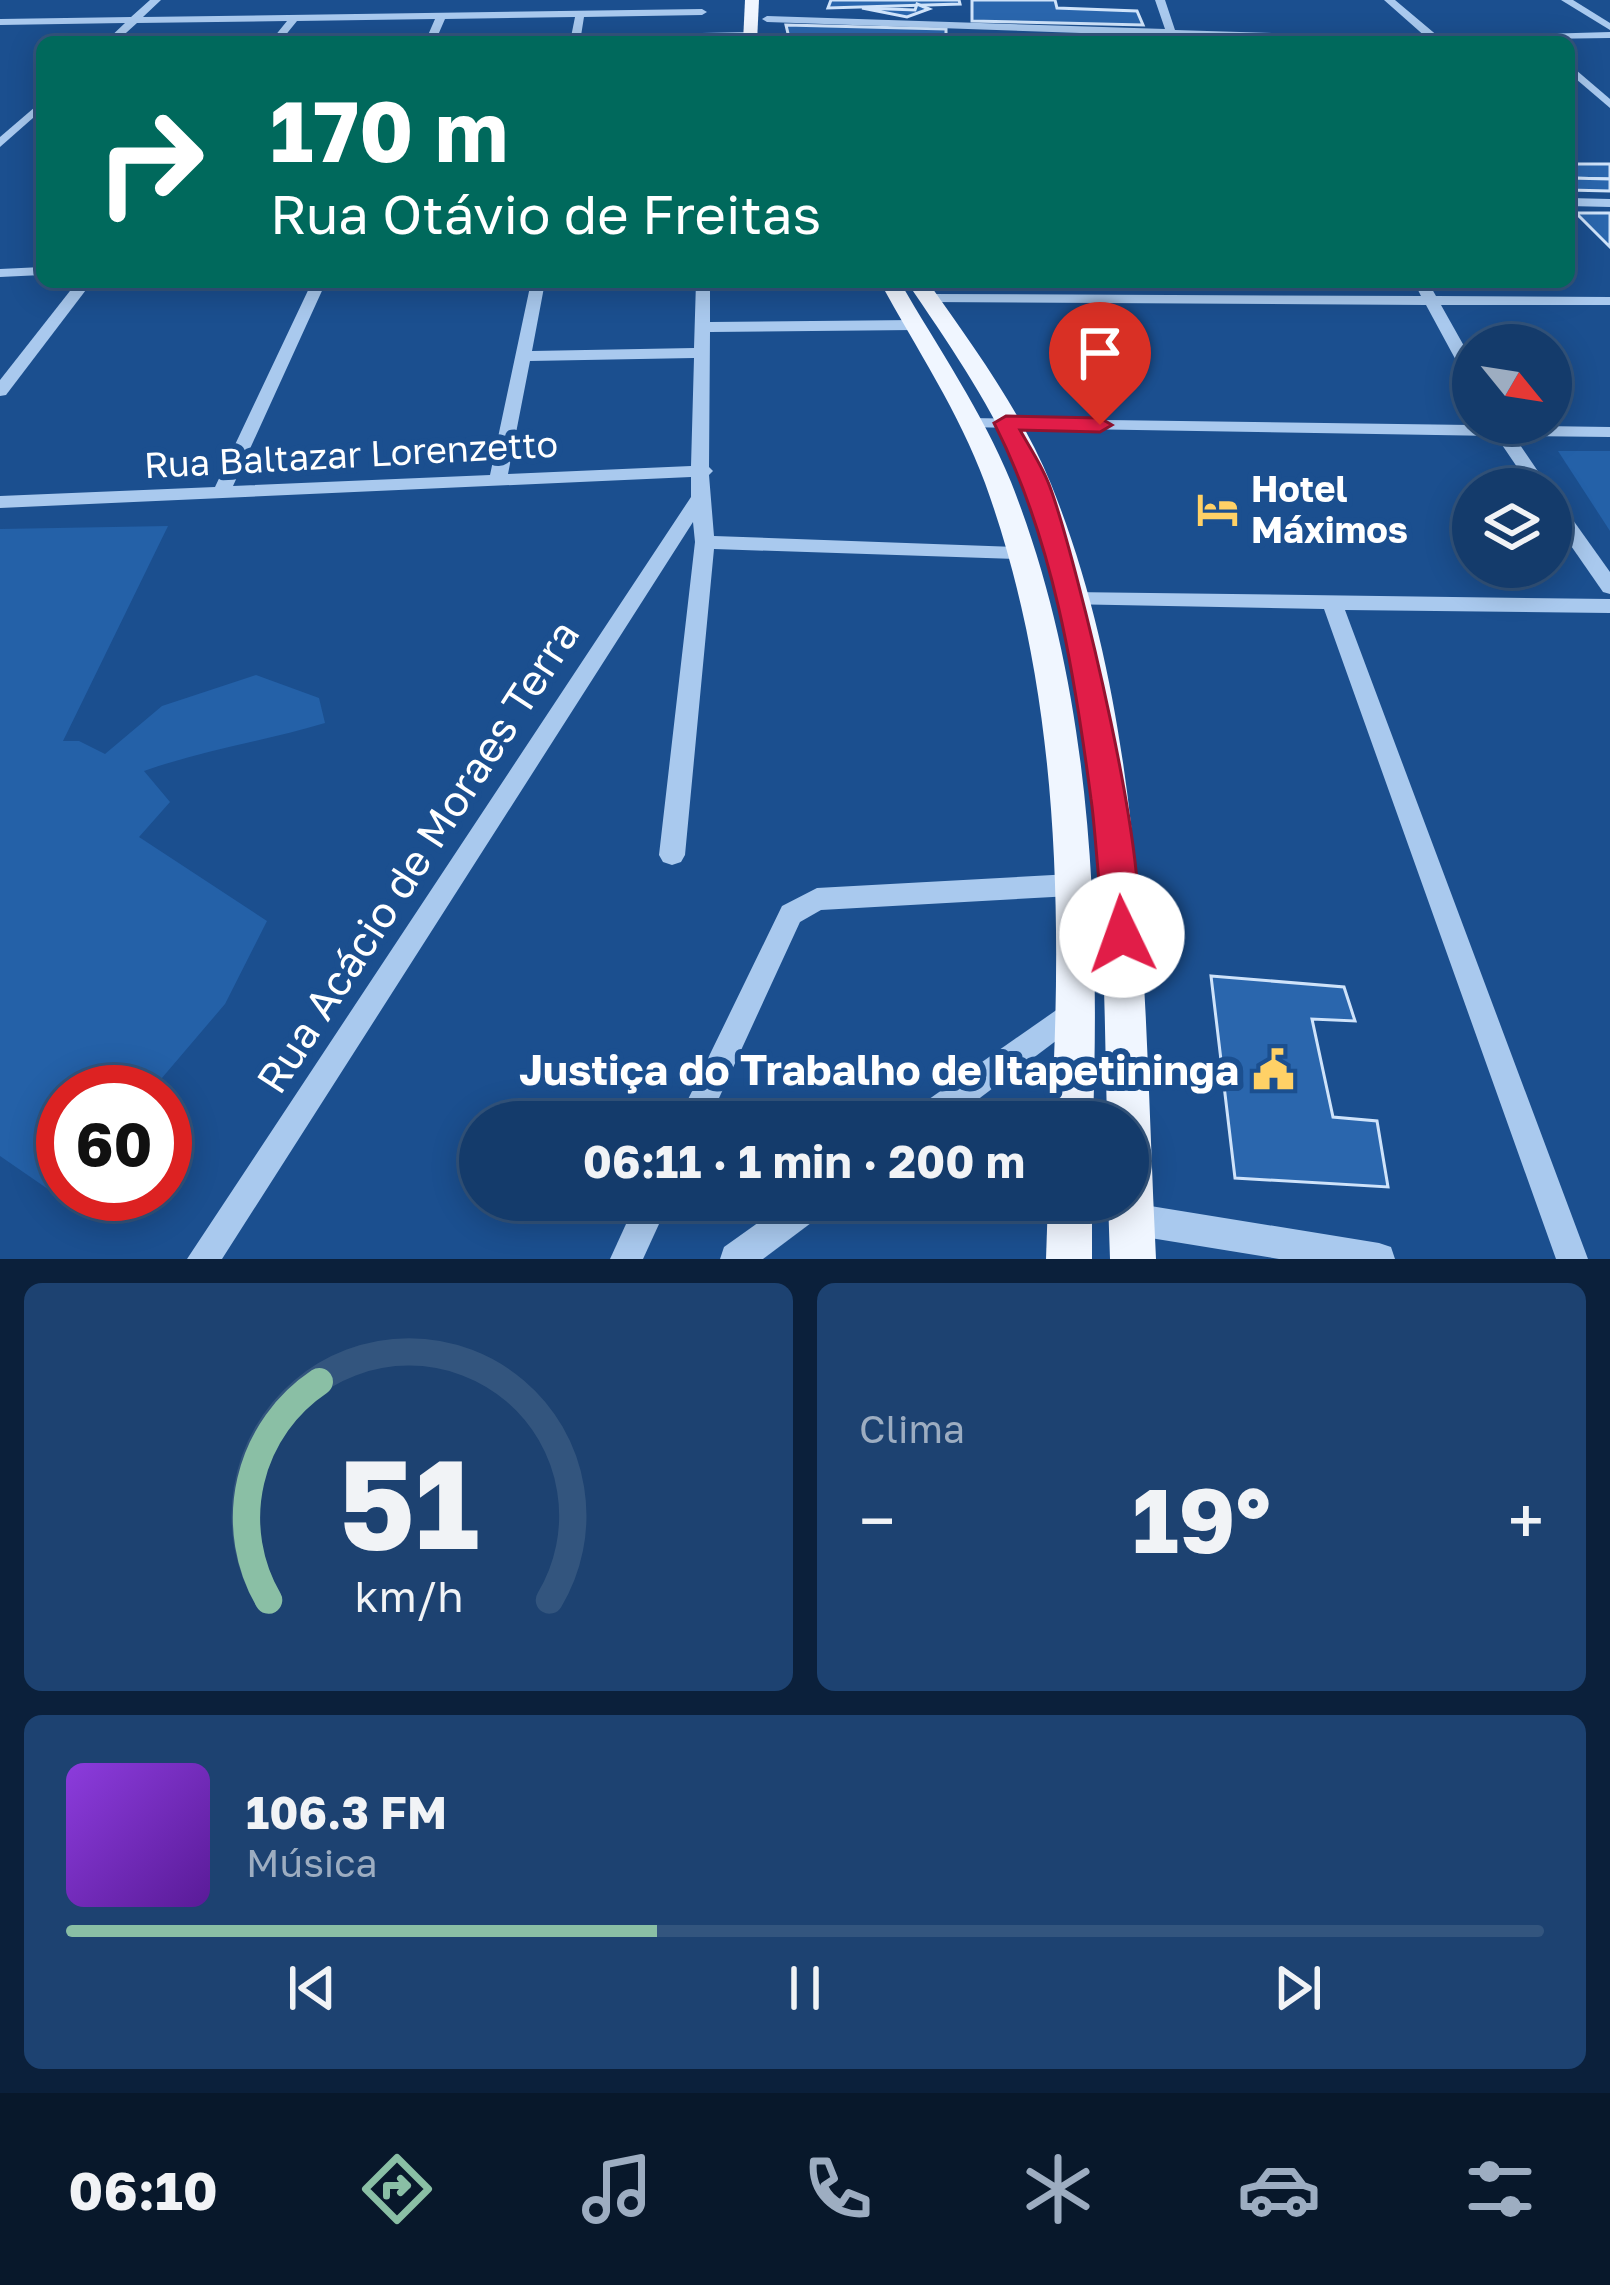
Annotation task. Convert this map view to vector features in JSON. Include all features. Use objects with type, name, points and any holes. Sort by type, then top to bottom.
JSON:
[{"type":"main road","points":[[749,36],[752,0]]},
{"type":"main road","points":[[767,0],[769,36]]},
{"type":"main road","points":[[934,297],[1037,484],[1088,670],[1120,889],[1127,1101]]},
{"type":"main road","points":[[934,297],[969,423],[1010,518],[1060,727],[1076,1010],[1073,1101]]},
{"type":"main road","points":[[1069,1259],[1070,1221]]},
{"type":"street","points":[[0,18],[19,0]]},
{"type":"street","points":[[117,36],[155,0]]},
{"type":"street","points":[[332,17],[342,0]]},
{"type":"street","points":[[515,14],[519,0]]},
{"type":"street","points":[[1160,0],[1172,36]]},
{"type":"street","points":[[1389,0],[1432,36]]},
{"type":"street","points":[[1567,0],[1610,31]]},
{"type":"street","points":[[0,18],[133,21],[580,14],[702,6]]},
{"type":"street","points":[[575,36],[580,14]]},
{"type":"street","points":[[433,36],[442,15]]},
{"type":"street","points":[[280,36],[295,17]]},
{"type":"street","points":[[767,19],[1153,36]]},
{"type":"street","points":[[961,36],[962,26]]},
{"type":"street","points":[[1565,36],[1610,31]]},
{"type":"street","points":[[1575,73],[1610,105]]},
{"type":"street","points":[[0,143],[36,109]]},
{"type":"street","points":[[0,123],[36,123]]},
{"type":"street","points":[[1575,202],[1610,203]]},
{"type":"street","points":[[0,273],[36,271]]},
{"type":"street","points":[[0,392],[81,288]]},
{"type":"street","points":[[221,493],[316,288]]},
{"type":"street","points":[[498,480],[537,288]]},
{"type":"street","points":[[672,854],[705,542],[703,288]]},
{"type":"street","points":[[1425,288],[1452,337]]},
{"type":"street","points":[[704,327],[934,297],[1610,301]]},
{"type":"street","points":[[523,356],[704,353]]},
{"type":"street","points":[[969,423],[1452,428]]},
{"type":"street","points":[[1572,431],[1610,432]]},
{"type":"street","name":"Rua Baltazar Lorenzetto","points":[[0,502],[498,480],[702,484]]},
{"type":"street","name":"Rua Acácio de Moraes Terra","points":[[202,1259],[702,484]]},
{"type":"street","points":[[1572,533],[1610,586]]},
{"type":"street","points":[[705,542],[1016,553]]},
{"type":"street","points":[[1070,598],[1610,606]]},
{"type":"street","points":[[1332,603],[1572,1259]]},
{"type":"street","points":[[702,1101],[791,914],[817,899],[1071,885]]},
{"type":"street","points":[[952,1101],[1076,1010]]},
{"type":"street","points":[[626,1259],[644,1221]]},
{"type":"street","points":[[736,1259],[788,1221]]},
{"type":"street","points":[[1132,1239],[1379,1259]]},
{"type":"shaded area","points":[[1558,451],[1610,451],[1610,531],[1572,468]]},
{"type":"shaded area","points":[[168,526],[63,741],[79,741],[105,754],[162,706],[256,675],[319,698],[325,723],[144,771],[170,802],[139,837],[267,921],[225,1004],[173,1065],[36,1065],[36,1181],[0,1156],[0,529]]},
{"type":"building","points":[[831,0],[959,0],[960,4],[828,8]]},
{"type":"building","points":[[972,0],[1055,0],[1057,8],[1137,11],[1143,25],[972,21]]},
{"type":"building","points":[[917,4],[929,9],[907,17],[862,8],[915,10]]},
{"type":"building","points":[[786,25],[946,29],[946,36],[789,36]]},
{"type":"building","points":[[1575,164],[1610,164],[1610,179],[1575,178]]},
{"type":"building","points":[[1575,178],[1610,179],[1610,191],[1575,190]]},
{"type":"building","points":[[1576,213],[1610,213],[1610,247]]},
{"type":"building","name":"Justiça do Trabalho de Itapetininga","points":[[1211,976],[1344,987],[1355,1021],[1312,1019],[1333,1117],[1377,1121],[1388,1187],[1235,1178]]},
{"type":"place","name":"Hotel Máximos","points":[[1217,509]]},
{"type":"place","name":"Justiça do Trabalho de Itapetininga","points":[[1273,1069]]},
{"type":"route","points":[[1100,425],[1006,423],[1037,484],[1088,670],[1120,889],[1122,935]]}]
